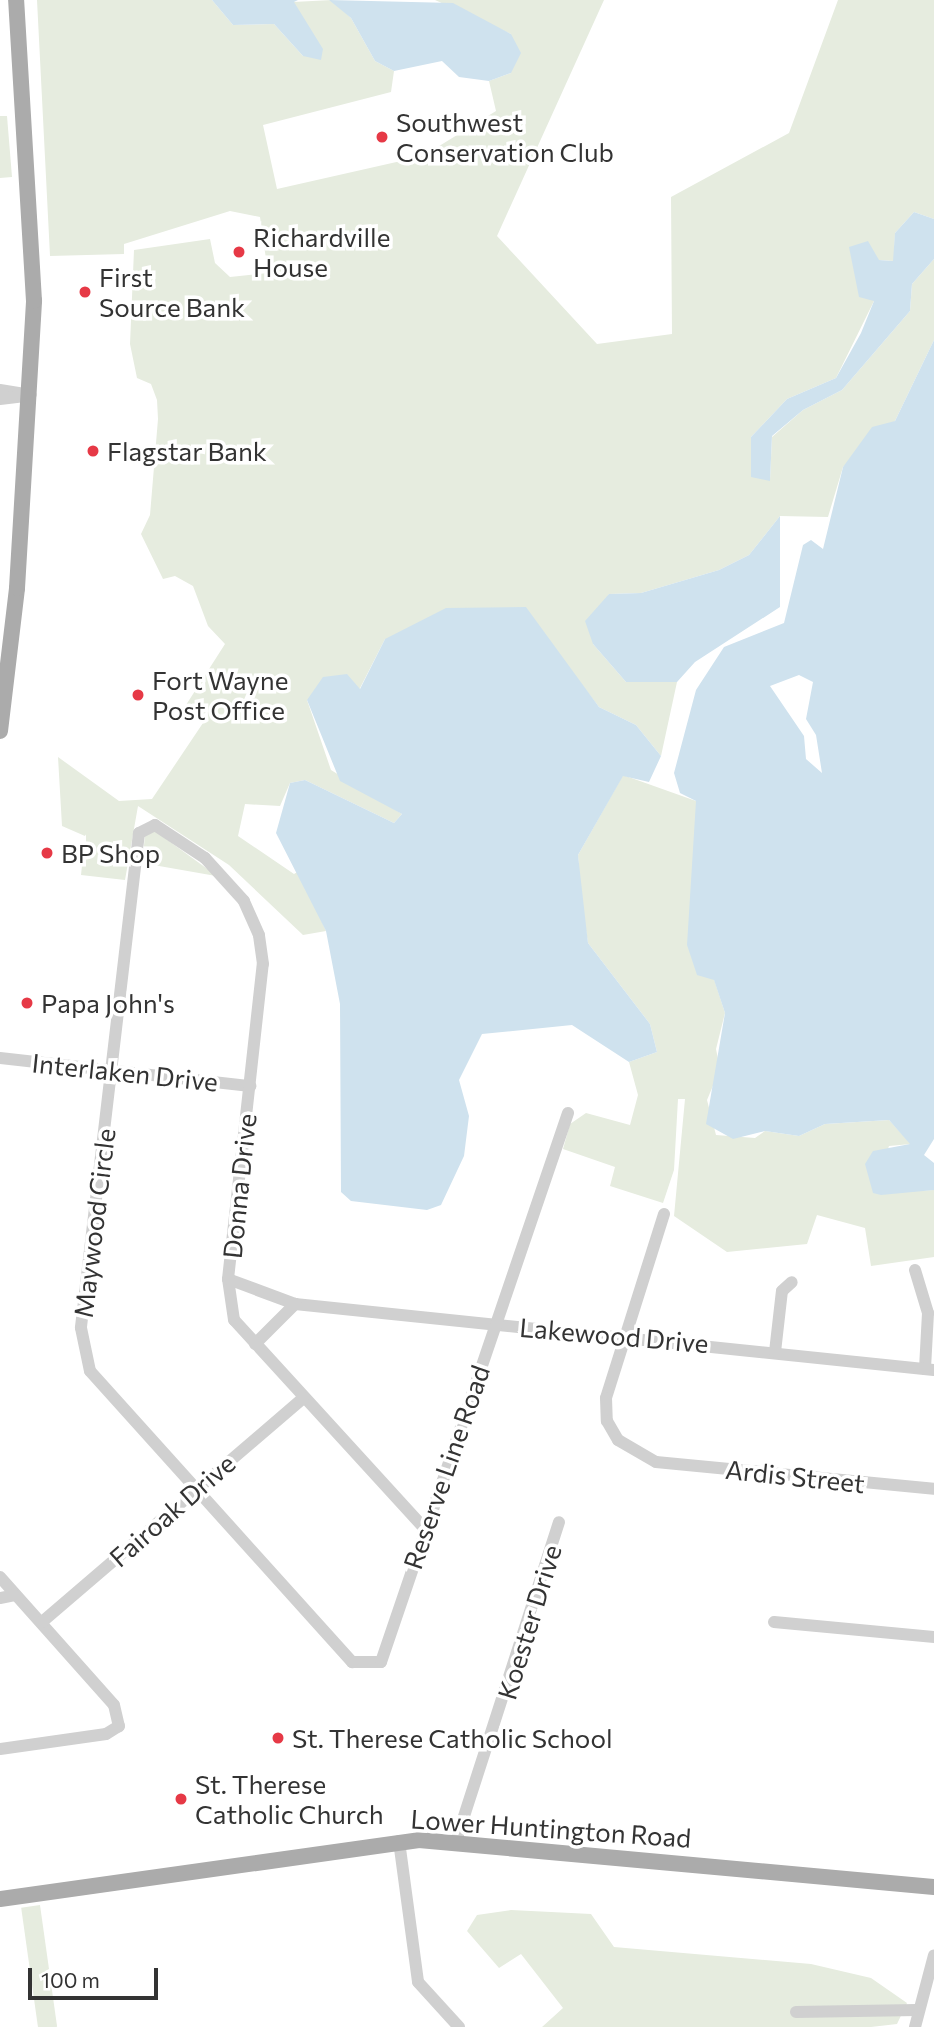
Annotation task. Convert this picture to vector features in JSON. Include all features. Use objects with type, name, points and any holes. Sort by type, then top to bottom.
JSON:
[{"type":"main road","points":[[0,731],[30,395],[33,235],[16,0]]},
{"type":"main road","name":"Lower Huntington Road","points":[[0,1899],[399,1841],[456,1841],[934,1887]]},
{"type":"street","points":[[0,390],[30,395]]},
{"type":"street","points":[[0,399],[30,395]]},
{"type":"street","name":"Donna Drive","points":[[146,826],[155,825],[205,858],[254,919],[263,964],[228,1279],[234,1320],[425,1529]]},
{"type":"street","name":"Maywood Circle","points":[[146,826],[139,833],[83,1338],[90,1371],[352,1662],[381,1662]]},
{"type":"street","name":"Interlaken Drive","points":[[0,1058],[250,1086]]},
{"type":"street","name":"Reserve Line Road","points":[[381,1662],[568,1113]]},
{"type":"street","points":[[625,1334],[664,1214]]},
{"type":"street","points":[[915,1270],[928,1313],[930,1369]]},
{"type":"street","name":"Lakewood Drive","points":[[228,1279],[295,1304],[496,1324],[564,1335],[625,1334],[930,1369]]},
{"type":"street","points":[[775,1352],[782,1291],[792,1282]]},
{"type":"street","points":[[255,1344],[295,1304]]},
{"type":"street","name":"Ardis Street","points":[[625,1334],[606,1398],[607,1421],[627,1449],[656,1462],[934,1489]]},
{"type":"street","name":"Fairoak Drive","points":[[42,1622],[303,1398]]},
{"type":"street","name":"Koester Drive","points":[[456,1841],[559,1522]]},
{"type":"street","points":[[0,1577],[114,1705],[119,1726],[106,1734],[0,1749]]},
{"type":"street","points":[[0,1598],[15,1595]]},
{"type":"street","points":[[774,1622],[934,1637]]},
{"type":"street","points":[[399,1841],[414,1970],[425,1992],[459,2027]]},
{"type":"street","points":[[915,2027],[917,2010],[934,1955]]},
{"type":"street","points":[[796,2012],[917,2010]]},
{"type":"shaded area","points":[[37,0],[212,0],[233,25],[274,24],[303,56],[304,23],[293,2],[332,0],[351,18],[375,61],[394,71],[391,92],[263,125],[277,189],[423,156],[496,111],[489,81],[511,73],[511,34],[435,0],[604,0],[497,236],[597,344],[672,334],[671,197],[789,133],[838,0],[934,0],[934,219],[914,212],[895,233],[894,261],[879,260],[874,301],[836,378],[787,399],[751,437],[770,480],[772,437],[803,410],[842,390],[910,311],[912,284],[934,259],[934,340],[895,421],[843,467],[828,517],[780,516],[749,555],[719,570],[641,593],[609,594],[593,644],[626,682],[677,682],[661,756],[636,725],[599,707],[563,660],[385,639],[359,690],[307,700],[331,770],[402,814],[394,823],[305,780],[290,783],[280,806],[245,804],[238,836],[294,874],[299,871],[326,931],[303,935],[229,865],[138,806],[125,880],[81,875],[85,836],[62,826],[58,757],[119,801],[152,799],[205,720],[186,705],[225,644],[208,626],[193,586],[175,576],[163,579],[141,534],[150,515],[158,419],[157,400],[151,384],[137,378],[130,344],[134,250],[210,239],[215,263],[230,277],[268,273],[260,217],[230,211],[124,244],[124,254],[50,256]]},
{"type":"shaded area","points":[[0,116],[7,116],[12,177],[0,178]]},
{"type":"shaded area","points":[[623,775],[696,801],[714,979],[725,1013],[716,1049],[720,1069],[707,1100],[716,1135],[755,1138],[765,1131],[799,1136],[825,1124],[889,1120],[911,1144],[889,1146],[873,1193],[934,1190],[934,1257],[871,1266],[865,1228],[817,1215],[807,1244],[727,1252],[674,1216],[685,1099],[678,1099],[674,1170],[663,1203],[610,1186],[615,1167],[563,1149],[570,1124],[586,1113],[630,1125],[638,1095],[629,1062],[657,1052],[650,1024],[588,943],[581,899],[578,855]]},
{"type":"shaded area","points":[[155,831],[216,876],[142,863],[145,836]]},
{"type":"shaded area","points":[[40,1905],[57,2027],[38,2027],[21,1908]]},
{"type":"shaded area","points":[[511,1910],[591,1914],[614,1947],[811,1964],[871,1978],[907,2003],[897,2024],[871,2027],[542,2027],[563,2008],[521,1954],[499,1968],[467,1931],[477,1915]]},
{"type":"water","points":[[212,0],[298,0],[294,2],[323,49],[321,60],[303,56],[274,24],[233,25]]},
{"type":"water","points":[[329,0],[453,3],[511,34],[521,53],[511,73],[489,81],[459,77],[442,61],[394,71],[375,61],[351,18]]},
{"type":"water","points":[[914,212],[934,219],[934,259],[912,284],[910,311],[842,390],[803,410],[772,436],[770,481],[751,477],[751,437],[787,399],[836,378],[861,333],[874,301],[859,297],[849,247],[868,241],[879,260],[893,261],[895,233]]},
{"type":"water","points":[[934,340],[934,1139],[924,1155],[934,1163],[934,1190],[881,1195],[873,1193],[865,1164],[873,1151],[910,1144],[889,1120],[825,1124],[799,1136],[765,1131],[733,1139],[706,1124],[725,1013],[714,980],[697,975],[687,945],[696,801],[680,793],[674,773],[696,690],[724,647],[784,623],[803,545],[811,540],[823,549],[843,467],[872,427],[895,421]],"holes":[[[799,675],[813,682],[806,719],[816,735],[822,773],[806,759],[804,736],[770,686]]]},
{"type":"water","points":[[780,516],[780,607],[695,662],[677,682],[626,682],[593,644],[585,621],[609,594],[641,593],[719,570],[749,555]]},
{"type":"water","points":[[526,607],[599,707],[636,725],[661,756],[649,782],[623,776],[578,855],[588,943],[650,1024],[657,1052],[629,1062],[572,1025],[482,1034],[459,1080],[469,1116],[464,1156],[441,1205],[427,1210],[351,1201],[341,1192],[340,1004],[326,931],[276,833],[290,783],[305,780],[394,823],[402,814],[340,781],[307,700],[323,677],[347,674],[360,689],[385,639],[446,608]]},
{"type":"place","name":"Southwest Conservation Club","points":[[382,137]]},
{"type":"place","name":"Richardville House","points":[[239,252]]},
{"type":"place","name":"First Source Bank","points":[[85,292]]},
{"type":"place","name":"Flagstar Bank","points":[[93,451]]},
{"type":"place","name":"Fort Wayne Post Office","points":[[138,695]]},
{"type":"place","name":"BP Shop","points":[[47,853]]},
{"type":"place","name":"Papa John's","points":[[27,1003]]},
{"type":"place","name":"St. Therese Catholic School","points":[[278,1738]]},
{"type":"place","name":"St. Therese Catholic Church","points":[[181,1799]]}]
